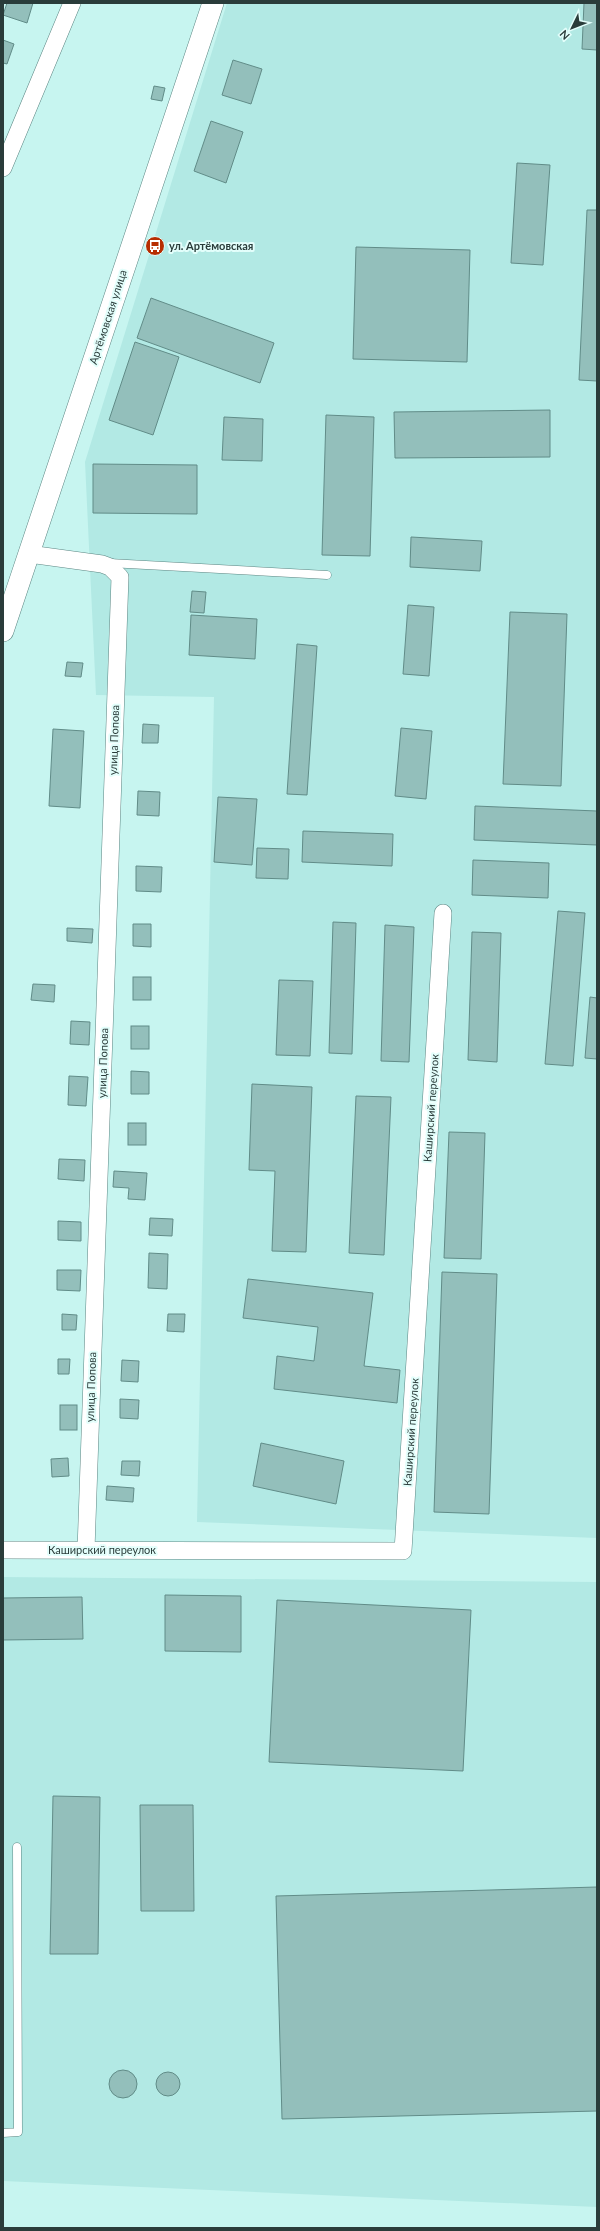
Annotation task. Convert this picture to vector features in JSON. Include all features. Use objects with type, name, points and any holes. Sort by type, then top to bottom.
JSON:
[{"type":"street","points":[[3,168],[72,3]]},
{"type":"street","name":"Артёмовская улица","points":[[3,631],[213,3]]},
{"type":"street","points":[[29,554],[84,562]]},
{"type":"street","name":"улица Попова","points":[[84,562],[110,567],[120,577],[86,1550]]},
{"type":"street","name":"Каширский переулок","points":[[3,1550],[403,1551],[443,913]]},
{"type":"lane","points":[[84,562],[327,575]]},
{"type":"lane","points":[[3,2132],[18,2132],[17,1847]]},
{"type":"shaded area","points":[[227,3],[597,3],[597,1538],[197,1522],[214,697],[96,695],[85,462]]},
{"type":"shaded area","points":[[3,1577],[597,1582],[597,2207],[3,2181]]},
{"type":"building","points":[[7,3],[33,3],[27,23],[3,15]]},
{"type":"building","points":[[584,3],[597,3],[597,50],[582,49]]},
{"type":"building","points":[[3,40],[14,44],[7,64],[3,63]]},
{"type":"building","points":[[233,60],[262,69],[251,104],[222,95]]},
{"type":"building","points":[[154,86],[165,88],[162,101],[151,99]]},
{"type":"building","points":[[211,121],[243,132],[226,183],[194,171]]},
{"type":"building","points":[[517,163],[550,165],[543,265],[511,263]]},
{"type":"building","points":[[587,210],[597,210],[597,381],[579,380]]},
{"type":"building","points":[[356,247],[470,250],[467,362],[353,359]]},
{"type":"building","points":[[151,298],[274,343],[260,383],[137,338]]},
{"type":"building","points":[[135,342],[179,357],[153,435],[109,420]]},
{"type":"building","points":[[550,410],[550,457],[395,458],[394,412]]},
{"type":"building","points":[[326,415],[374,417],[370,556],[322,555]]},
{"type":"building","points":[[224,417],[263,419],[262,461],[222,460]]},
{"type":"building","points":[[93,464],[197,465],[197,514],[93,513]]},
{"type":"building","points":[[411,537],[482,541],[480,571],[410,567]]},
{"type":"building","points":[[192,591],[206,592],[204,613],[190,612]]},
{"type":"building","points":[[408,605],[434,607],[429,676],[403,674]]},
{"type":"building","points":[[510,612],[567,614],[561,786],[503,784]]},
{"type":"building","points":[[191,615],[257,619],[255,659],[189,655]]},
{"type":"building","points":[[297,644],[317,646],[307,795],[287,794]]},
{"type":"building","points":[[67,662],[83,663],[81,677],[65,676]]},
{"type":"building","points":[[143,724],[159,725],[158,743],[142,743]]},
{"type":"building","points":[[401,728],[432,731],[426,799],[395,796]]},
{"type":"building","points":[[53,729],[84,731],[80,808],[49,806]]},
{"type":"building","points":[[138,791],[160,792],[159,816],[137,815]]},
{"type":"building","points":[[218,797],[257,799],[252,865],[214,862]]},
{"type":"building","points":[[475,806],[597,811],[597,845],[474,840]]},
{"type":"building","points":[[303,831],[393,834],[392,866],[302,862]]},
{"type":"building","points":[[257,848],[289,849],[288,879],[256,878]]},
{"type":"building","points":[[473,860],[549,863],[548,898],[472,895]]},
{"type":"building","points":[[136,866],[162,867],[161,892],[136,891]]},
{"type":"building","points":[[558,911],[585,913],[573,1066],[545,1064]]},
{"type":"building","points":[[333,922],[356,923],[352,1054],[329,1053]]},
{"type":"building","points":[[133,924],[151,924],[151,947],[133,946]]},
{"type":"building","points":[[385,925],[414,927],[409,1062],[381,1061]]},
{"type":"building","points":[[67,928],[93,929],[92,943],[67,941]]},
{"type":"building","points":[[472,932],[501,933],[497,1062],[468,1060]]},
{"type":"building","points":[[133,977],[151,977],[151,1000],[133,1000]]},
{"type":"building","points":[[279,980],[313,981],[310,1056],[276,1055]]},
{"type":"building","points":[[33,984],[55,985],[54,1002],[31,1000]]},
{"type":"building","points":[[590,997],[597,998],[597,1059],[585,1058]]},
{"type":"building","points":[[71,1021],[90,1022],[89,1045],[70,1044]]},
{"type":"building","points":[[131,1026],[149,1026],[149,1049],[131,1049]]},
{"type":"building","points":[[131,1071],[149,1072],[149,1094],[131,1094]]},
{"type":"building","points":[[69,1076],[88,1077],[86,1106],[68,1105]]},
{"type":"building","points":[[252,1084],[312,1087],[306,1252],[272,1251],[275,1171],[249,1170]]},
{"type":"building","points":[[356,1096],[391,1097],[384,1255],[349,1253]]},
{"type":"building","points":[[128,1123],[146,1123],[146,1145],[128,1145]]},
{"type":"building","points":[[449,1132],[485,1133],[481,1259],[444,1258]]},
{"type":"building","points":[[59,1159],[85,1160],[84,1181],[58,1179]]},
{"type":"building","points":[[114,1171],[147,1173],[145,1200],[128,1199],[129,1188],[113,1187]]},
{"type":"building","points":[[150,1218],[173,1219],[172,1236],[149,1235]]},
{"type":"building","points":[[58,1221],[81,1222],[81,1241],[58,1240]]},
{"type":"building","points":[[149,1253],[168,1254],[167,1289],[148,1288]]},
{"type":"building","points":[[57,1270],[81,1270],[80,1291],[57,1290]]},
{"type":"building","points":[[442,1272],[497,1274],[489,1514],[434,1512]]},
{"type":"building","points":[[248,1279],[373,1293],[364,1366],[400,1370],[397,1403],[274,1389],[277,1356],[314,1361],[318,1327],[243,1318]]},
{"type":"building","points":[[62,1314],[77,1315],[76,1330],[62,1330]]},
{"type":"building","points":[[168,1314],[185,1314],[184,1332],[167,1331]]},
{"type":"building","points":[[58,1359],[70,1359],[69,1374],[58,1374]]},
{"type":"building","points":[[122,1360],[139,1361],[138,1382],[121,1381]]},
{"type":"building","points":[[120,1399],[139,1400],[138,1419],[120,1418]]},
{"type":"building","points":[[60,1405],[77,1405],[77,1430],[60,1430]]},
{"type":"building","points":[[261,1443],[344,1461],[336,1504],[253,1486]]},
{"type":"building","points":[[68,1458],[69,1476],[52,1477],[51,1459]]},
{"type":"building","points":[[122,1461],[140,1461],[139,1476],[121,1475]]},
{"type":"building","points":[[107,1486],[134,1488],[133,1502],[106,1500]]},
{"type":"building","points":[[165,1595],[241,1596],[241,1652],[165,1651]]},
{"type":"building","points":[[82,1597],[83,1639],[3,1640],[3,1598]]},
{"type":"building","points":[[277,1600],[471,1610],[463,1771],[269,1762]]},
{"type":"building","points":[[53,1796],[100,1797],[98,1954],[50,1954]]},
{"type":"building","points":[[140,1805],[193,1805],[194,1911],[141,1911]]},
{"type":"building","points":[[597,1887],[597,2111],[282,2119],[276,1896]]},
{"type":"building","points":[[123,2070],[133,2074],[137,2084],[133,2094],[123,2098],[113,2094],[109,2084],[113,2074]]},
{"type":"building","points":[[168,2072],[177,2075],[180,2084],[177,2093],[168,2096],[159,2093],[156,2084],[159,2075]]},
{"type":"place","name":"ул. Артёмовская","points":[[155,246]]}]
